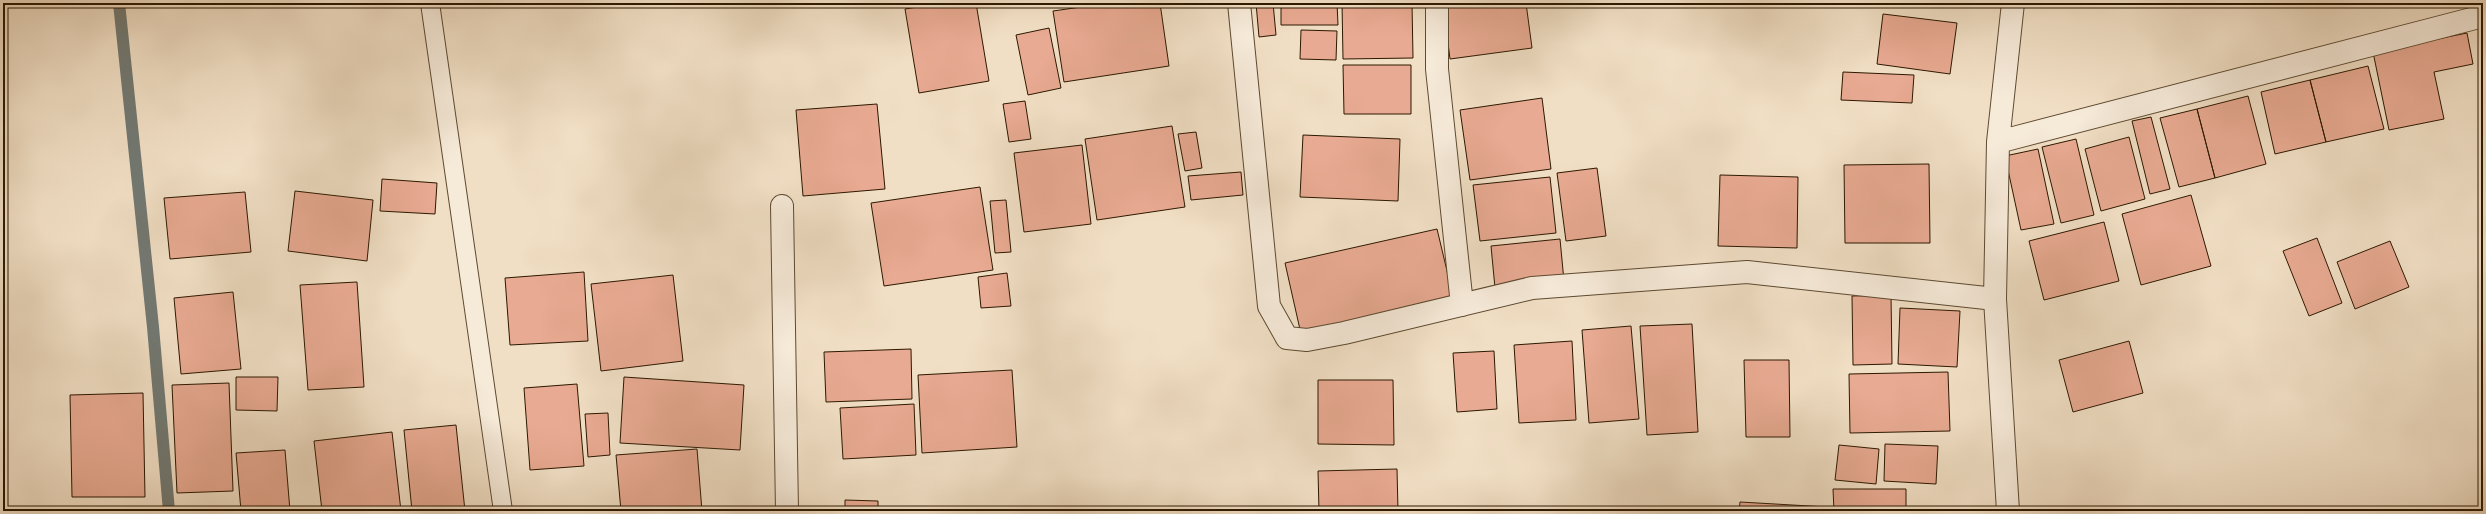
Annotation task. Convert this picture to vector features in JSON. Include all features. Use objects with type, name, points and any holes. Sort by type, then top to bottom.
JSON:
[{"type":"street","points":[[1239,3],[1269,306],[1287,338],[1307,340],[1344,333],[1532,288],[1747,272],[1995,299]]},
{"type":"street","points":[[1437,3],[1437,69],[1462,305]]},
{"type":"street","points":[[2008,511],[1995,299],[1998,142],[2013,3]]},
{"type":"street","points":[[1998,142],[2483,16]]},
{"type":"street","points":[[782,206],[787,511]]},
{"type":"lane","points":[[430,3],[503,511]]},
{"type":"building","points":[[941,3],[976,3],[989,81],[919,93],[905,9]]},
{"type":"building","points":[[1109,3],[1160,3],[1169,66],[1064,82],[1053,11]]},
{"type":"building","points":[[1256,3],[1273,3],[1276,35],[1259,37]]},
{"type":"building","points":[[1281,3],[1337,3],[1338,25],[1281,25]]},
{"type":"building","points":[[1342,3],[1412,3],[1413,58],[1343,59]]},
{"type":"building","points":[[1443,3],[1526,3],[1532,48],[1450,59]]},
{"type":"building","points":[[1883,14],[1957,23],[1950,74],[1877,64]]},
{"type":"building","points":[[1049,28],[1061,88],[1028,95],[1016,35]]},
{"type":"building","points":[[1301,30],[1337,31],[1336,60],[1300,59]]},
{"type":"building","points":[[2467,33],[2473,64],[2434,72],[2444,119],[2389,130],[2373,52]]},
{"type":"building","points":[[1343,65],[1411,65],[1411,114],[1344,114]]},
{"type":"building","points":[[2368,66],[2384,129],[2326,142],[2310,80]]},
{"type":"building","points":[[1843,72],[1914,75],[1912,103],[1841,100]]},
{"type":"building","points":[[2310,80],[2326,142],[2275,154],[2261,92]]},
{"type":"building","points":[[2248,96],[2266,164],[2215,178],[2197,109]]},
{"type":"building","points":[[1542,98],[1551,169],[1470,180],[1460,110]]},
{"type":"building","points":[[1025,101],[1031,139],[1009,142],[1003,104]]},
{"type":"building","points":[[877,104],[885,189],[803,196],[796,110]]},
{"type":"building","points":[[2197,109],[2215,178],[2179,187],[2160,118]]},
{"type":"building","points":[[2151,117],[2170,189],[2150,194],[2132,121]]},
{"type":"building","points":[[1172,126],[1185,207],[1097,220],[1085,139]]},
{"type":"building","points":[[1196,132],[1202,168],[1185,171],[1178,134]]},
{"type":"building","points":[[1303,135],[1400,139],[1398,201],[1300,197]]},
{"type":"building","points":[[2129,137],[2145,199],[2101,211],[2085,149]]},
{"type":"building","points":[[2076,139],[2094,215],[2061,223],[2042,147]]},
{"type":"building","points":[[1082,145],[1091,224],[1024,232],[1014,153]]},
{"type":"building","points":[[2038,149],[2054,224],[2021,230],[2005,156]]},
{"type":"building","points":[[1929,164],[1930,243],[1845,243],[1844,165]]},
{"type":"building","points":[[1597,168],[1606,236],[1566,241],[1557,173]]},
{"type":"building","points":[[1241,172],[1243,195],[1191,200],[1188,176]]},
{"type":"building","points":[[1720,175],[1798,177],[1797,248],[1718,246]]},
{"type":"building","points":[[1550,177],[1556,233],[1480,241],[1473,185]]},
{"type":"building","points":[[382,179],[437,183],[435,214],[380,211]]},
{"type":"building","points":[[980,187],[993,270],[884,286],[871,203]]},
{"type":"building","points":[[295,191],[373,200],[367,261],[288,251]]},
{"type":"building","points":[[245,192],[251,252],[170,259],[164,198]]},
{"type":"building","points":[[2191,195],[2211,266],[2141,285],[2122,214]]},
{"type":"building","points":[[1006,200],[1011,252],[995,253],[990,201]]},
{"type":"building","points":[[2104,222],[2119,281],[2044,300],[2029,241]]},
{"type":"building","points":[[1437,229],[1454,300],[1301,334],[1285,263]]},
{"type":"building","points":[[2317,238],[2342,303],[2309,316],[2283,251]]},
{"type":"building","points":[[1560,239],[1564,281],[1495,288],[1491,246]]},
{"type":"building","points":[[2390,241],[2409,287],[2355,309],[2337,262]]},
{"type":"building","points":[[584,272],[588,341],[510,345],[505,278]]},
{"type":"building","points":[[1007,273],[1011,306],[981,308],[978,277]]},
{"type":"building","points":[[673,275],[683,361],[601,371],[591,284]]},
{"type":"building","points":[[357,282],[364,387],[308,390],[300,285]]},
{"type":"building","points":[[233,292],[241,369],[181,374],[174,298]]},
{"type":"building","points":[[1891,295],[1892,364],[1853,365],[1852,296]]},
{"type":"building","points":[[1900,308],[1960,311],[1957,367],[1898,364]]},
{"type":"building","points":[[1692,324],[1698,432],[1647,435],[1640,326]]},
{"type":"building","points":[[1631,326],[1639,419],[1589,423],[1582,330]]},
{"type":"building","points":[[1572,341],[1576,420],[1519,423],[1514,345]]},
{"type":"building","points":[[2129,341],[2143,393],[2073,412],[2059,360]]},
{"type":"building","points":[[911,349],[912,399],[826,402],[824,352]]},
{"type":"building","points":[[1494,351],[1497,409],[1457,412],[1453,353]]},
{"type":"building","points":[[1744,360],[1789,360],[1790,437],[1746,437]]},
{"type":"building","points":[[1012,370],[1017,447],[922,453],[918,375]]},
{"type":"building","points":[[1948,372],[1950,431],[1850,433],[1849,374]]},
{"type":"building","points":[[236,377],[278,377],[277,411],[236,410]]},
{"type":"building","points":[[624,377],[744,385],[740,450],[620,443]]},
{"type":"building","points":[[1318,380],[1393,380],[1394,445],[1318,444]]},
{"type":"building","points":[[229,383],[233,491],[177,493],[172,385]]},
{"type":"building","points":[[577,384],[584,466],[530,470],[524,388]]},
{"type":"building","points":[[143,393],[145,497],[72,497],[70,395]]},
{"type":"building","points":[[914,404],[916,455],[843,459],[840,408]]},
{"type":"building","points":[[608,413],[610,455],[588,457],[585,414]]},
{"type":"building","points":[[456,425],[465,511],[412,511],[404,430]]},
{"type":"building","points":[[392,432],[401,511],[322,511],[314,441]]},
{"type":"building","points":[[1885,444],[1938,446],[1936,484],[1884,481]]},
{"type":"building","points":[[1839,445],[1879,449],[1876,484],[1835,480]]},
{"type":"building","points":[[697,449],[702,511],[621,511],[616,455]]},
{"type":"building","points":[[285,450],[290,511],[241,511],[236,453]]},
{"type":"building","points":[[1397,469],[1398,511],[1319,511],[1318,471]]},
{"type":"building","points":[[1833,489],[1906,489],[1906,511],[1834,511]]},
{"type":"building","points":[[845,500],[878,501],[878,511],[845,511]]},
{"type":"building","points":[[1740,502],[1827,507],[1827,511],[1739,511]]},
{"type":"waterway","points":[[119,3],[153,327],[169,511]]}]
